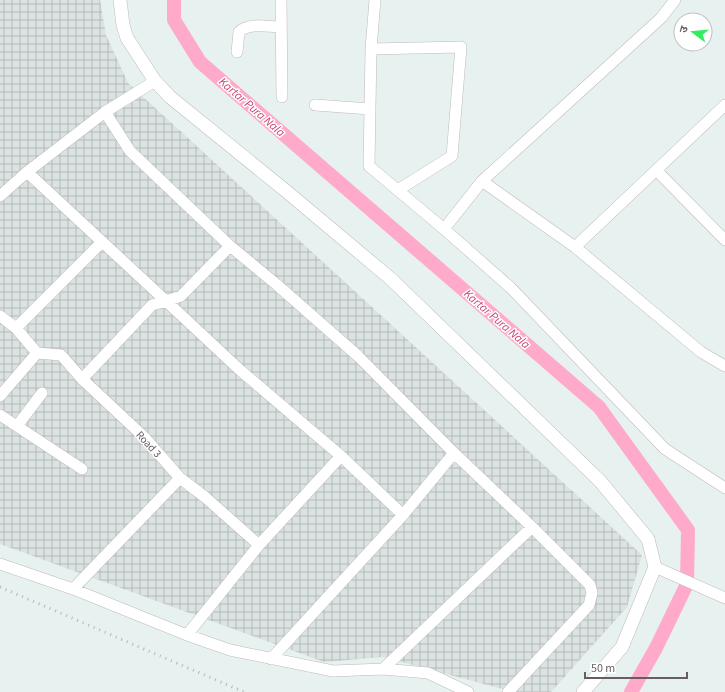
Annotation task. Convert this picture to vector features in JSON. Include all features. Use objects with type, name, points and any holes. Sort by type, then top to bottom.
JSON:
[{"type":"street","points":[[120,0],[123,25],[127,38],[155,81],[170,97],[286,191],[391,280],[558,438],[600,481],[648,539],[660,569],[720,596]]},
{"type":"street","points":[[281,0],[282,97]]},
{"type":"street","points":[[375,0],[371,49],[369,166],[510,287],[665,449],[725,488]]},
{"type":"street","points":[[444,229],[482,181],[661,18],[675,0]]},
{"type":"street","points":[[237,52],[239,32],[244,27],[281,27]]},
{"type":"street","points":[[371,49],[461,47],[452,156],[398,190]]},
{"type":"street","points":[[0,196],[27,172],[105,112],[155,81]]},
{"type":"street","points":[[315,105],[370,109]]},
{"type":"street","points":[[575,247],[725,105]]},
{"type":"street","points":[[105,112],[130,151],[230,246],[358,356],[454,453],[532,527],[590,585],[592,593],[589,604],[508,692]]},
{"type":"street","points":[[657,171],[725,240]]},
{"type":"street","points":[[27,172],[240,371],[341,456],[403,515]]},
{"type":"street","points":[[482,181],[575,247],[701,352],[725,366]]},
{"type":"street","points":[[16,328],[102,242]]},
{"type":"street","points":[[82,380],[152,305],[181,296],[230,246]]},
{"type":"street","points":[[0,316],[16,328],[37,353],[0,396]]},
{"type":"street","name":"Road 3","points":[[37,353],[61,355],[82,380],[144,437],[180,478],[205,497],[259,545]]},
{"type":"street","points":[[17,426],[42,394]]},
{"type":"street","points":[[0,415],[82,469]]},
{"type":"street","points":[[271,659],[403,515],[454,453]]},
{"type":"street","points":[[187,636],[259,545],[341,456]]},
{"type":"street","points":[[73,589],[180,478]]},
{"type":"street","points":[[383,669],[532,527]]},
{"type":"street","points":[[0,564],[73,589],[187,636],[230,650],[333,671],[383,669],[428,673],[468,692]]},
{"type":"street","points":[[583,692],[622,647],[660,569]]},
{"type":"shaded area","points":[[0,0],[100,0],[106,35],[128,83],[642,555],[627,607],[551,692],[514,692],[383,657],[324,662],[0,544]]},
{"type":"waterway","name":"Kartar Pura Nala","points":[[174,0],[174,20],[200,62],[599,407],[688,530],[687,584],[656,648],[631,692]]},
{"type":"railway","points":[[0,587],[244,692]]}]
